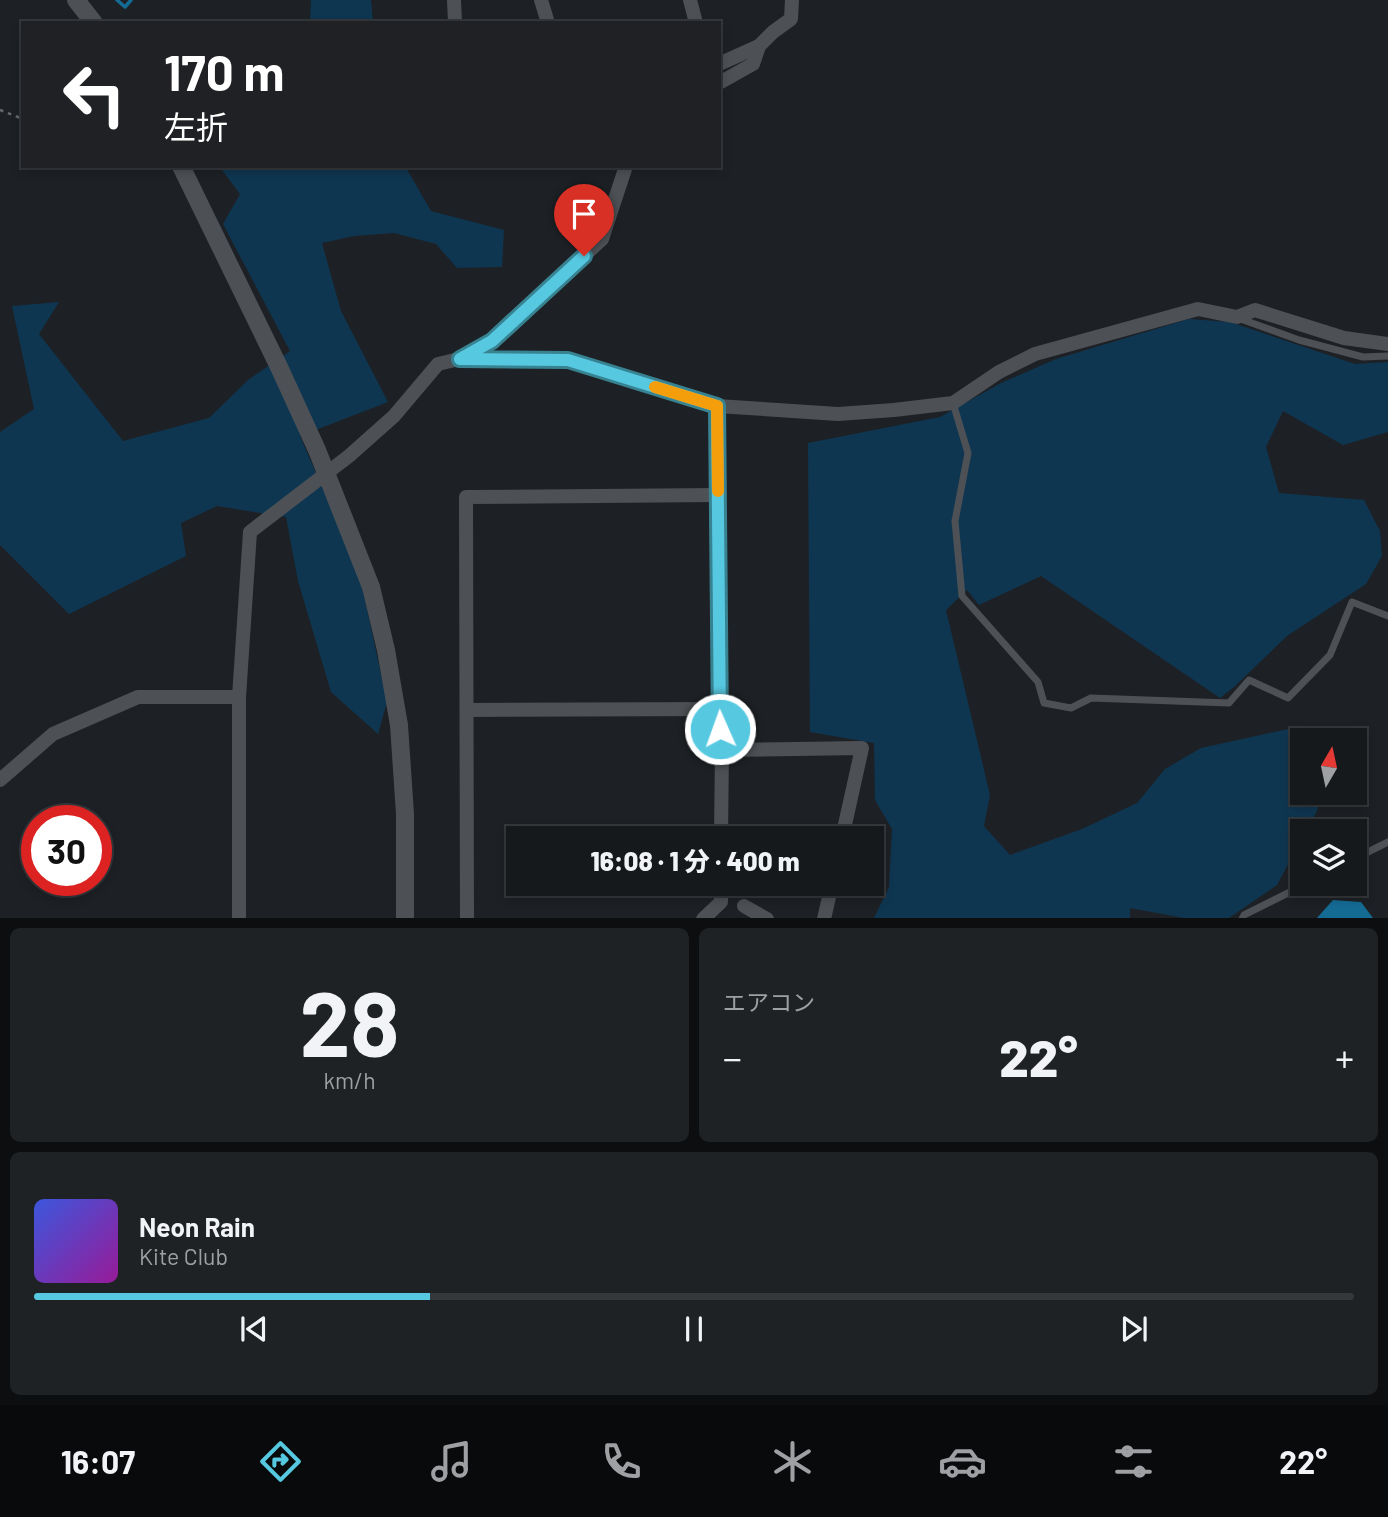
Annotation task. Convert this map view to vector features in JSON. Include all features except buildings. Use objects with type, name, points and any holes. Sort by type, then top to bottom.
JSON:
[{"type":"street","points":[[76,0],[92,21]]},
{"type":"street","points":[[454,0],[455,21]]},
{"type":"street","points":[[541,0],[547,21]]},
{"type":"street","points":[[690,0],[695,21]]},
{"type":"street","points":[[721,63],[759,46],[791,19],[792,0]]},
{"type":"street","points":[[721,82],[753,64],[759,46]]},
{"type":"street","points":[[182,168],[317,450],[371,587],[386,650],[399,726],[404,814],[405,918]]},
{"type":"street","points":[[460,359],[492,341],[603,239],[625,168]]},
{"type":"street","points":[[239,918],[239,697],[250,532],[349,456],[394,416],[438,364],[460,359],[568,360],[717,406],[838,414],[953,403],[999,372],[1035,354],[1198,309],[1237,317],[1255,310],[1345,338],[1388,344]]},
{"type":"street","points":[[717,406],[721,826]]},
{"type":"street","points":[[467,918],[466,497],[718,495]]},
{"type":"street","points":[[0,780],[54,734],[138,697],[239,697]]},
{"type":"street","points":[[467,710],[719,709]]},
{"type":"street","points":[[722,750],[862,748],[845,826]]},
{"type":"street","points":[[704,918],[721,902],[721,896]]},
{"type":"street","points":[[824,918],[829,896]]},
{"type":"street","points":[[744,906],[765,918]]},
{"type":"lane","points":[[1237,317],[1299,340],[1363,357],[1388,356]]},
{"type":"lane","points":[[953,403],[968,453],[955,521],[962,596],[1038,682],[1044,703],[1071,708],[1091,698],[1229,703],[1249,680],[1288,698],[1330,655],[1352,603],[1388,616]]},
{"type":"lane","points":[[1367,852],[1388,842]]},
{"type":"lane","points":[[1242,918],[1290,892]]},
{"type":"path","points":[[0,110],[21,118]]},
{"type":"shaded area","points":[[311,0],[371,0],[373,21],[310,21]]},
{"type":"shaded area","points":[[220,168],[406,168],[431,211],[504,230],[502,267],[457,268],[436,244],[394,233],[354,236],[322,243],[341,311],[388,402],[300,436],[359,572],[387,702],[378,734],[331,692],[298,581],[286,517],[217,506],[181,523],[186,556],[69,614],[0,545],[0,432],[34,409],[12,306],[59,302],[39,334],[123,441],[209,418],[248,380],[290,351],[223,224],[240,194]]},
{"type":"shaded area","points":[[1189,319],[1230,322],[1355,364],[1388,362],[1388,432],[1343,445],[1283,411],[1266,447],[1279,493],[1364,500],[1380,531],[1382,556],[1366,584],[1287,636],[1220,698],[1041,576],[979,605],[967,590],[946,610],[990,795],[984,826],[1010,855],[1082,829],[1137,803],[1165,769],[1201,748],[1290,729],[1290,805],[1319,805],[1317,811],[1313,819],[1290,819],[1290,861],[1277,885],[1229,918],[1184,918],[1130,908],[1130,918],[874,918],[889,887],[892,829],[875,800],[874,743],[810,732],[808,443],[940,417],[1001,383],[1056,359]]},
{"type":"shaded area","points":[[1302,726],[1334,728],[1293,728]]},
{"type":"shaded area","points":[[1333,900],[1361,902],[1373,918],[1317,918]]},
{"type":"waterway","points":[[117,0],[125,7],[131,0]]},
{"type":"slow traffic","points":[[655,387],[717,406],[718,491]]},
{"type":"route","points":[[584,256],[492,341],[460,359],[568,360],[717,406],[720,729]]}]
